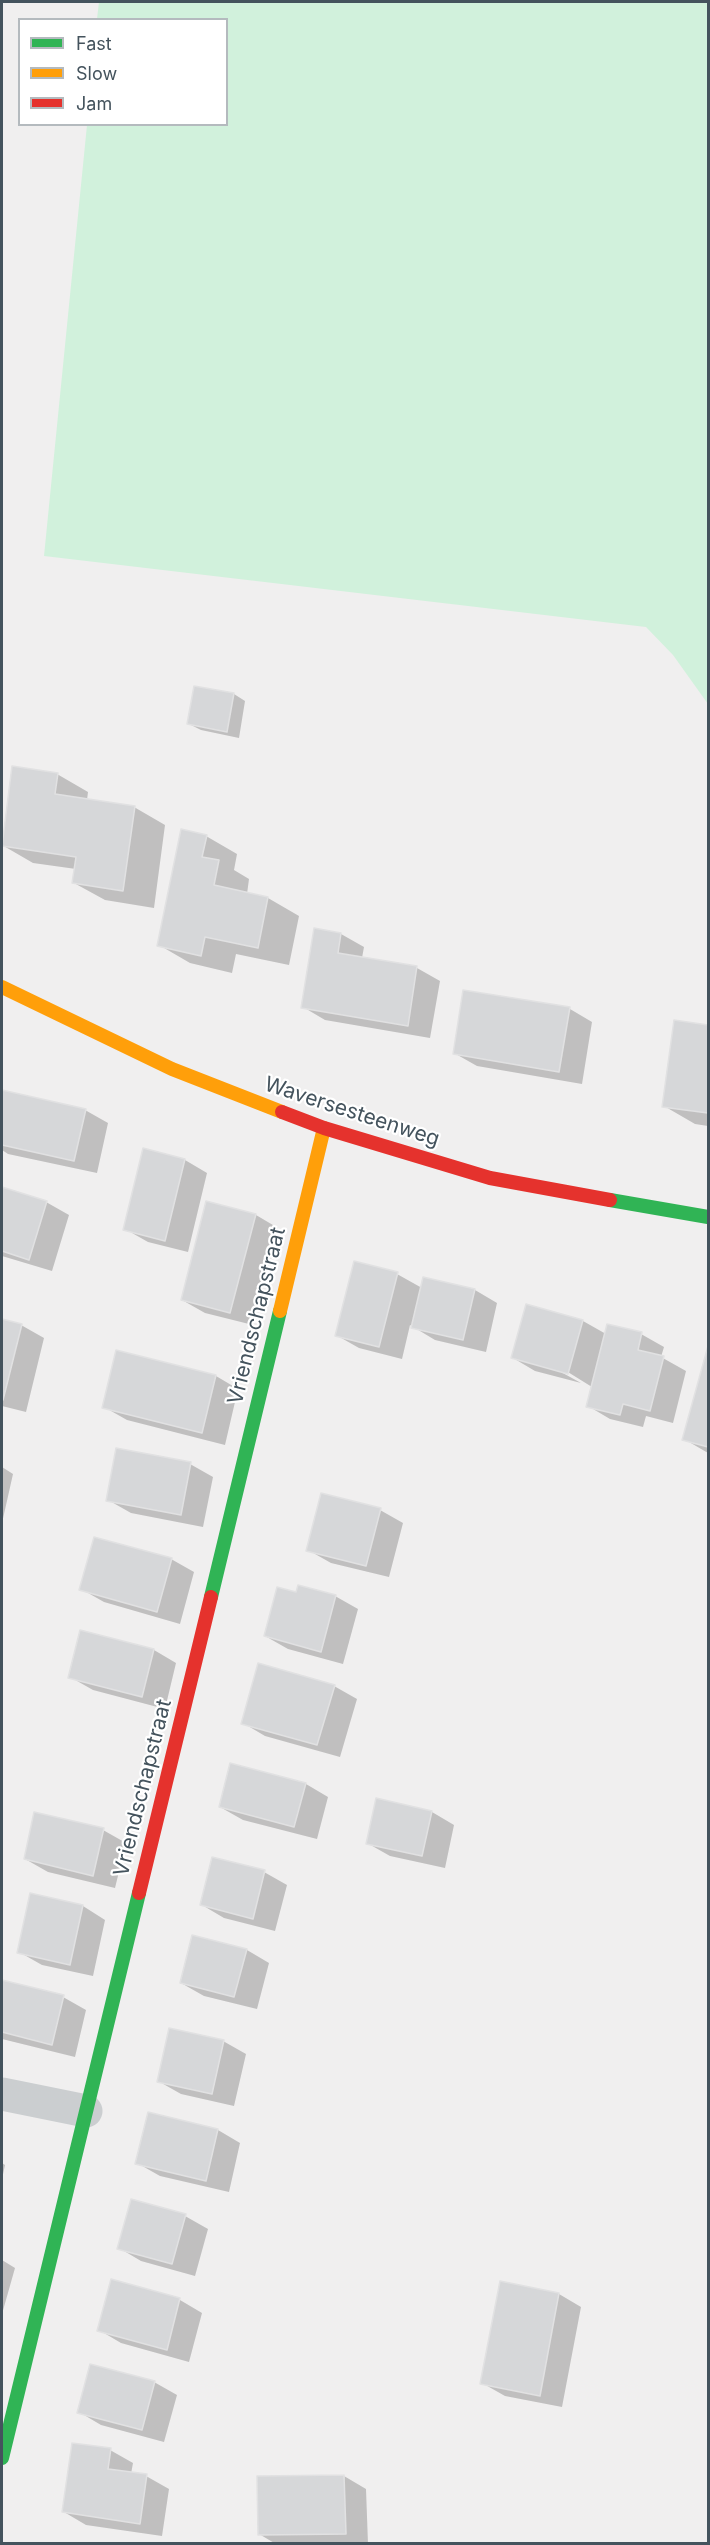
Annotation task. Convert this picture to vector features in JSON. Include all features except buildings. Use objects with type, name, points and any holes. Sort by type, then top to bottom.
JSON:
[{"type":"street","name":"Waversesteenweg","points":[[2,987],[172,1069],[324,1128],[490,1178],[708,1217]]},
{"type":"street","name":"Vriendschapstraat","points":[[2,2458],[324,1128]]},
{"type":"street","points":[[2,2094],[86,2111]]},
{"type":"green space","points":[[99,2],[708,2],[708,704],[673,655],[646,627],[44,556],[87,126],[228,126],[228,18],[97,18]]},
{"type":"traffic: fast","points":[[610,1200],[708,1217]]},
{"type":"traffic: fast","points":[[211,1597],[280,1311]]},
{"type":"traffic: fast","points":[[2,2458],[139,1893]]},
{"type":"traffic: slow","points":[[2,987],[172,1069],[282,1112]]},
{"type":"traffic: slow","points":[[280,1311],[324,1128]]},
{"type":"traffic: jam","points":[[282,1112],[324,1128],[490,1178],[610,1200]]},
{"type":"traffic: jam","points":[[139,1893],[211,1597]]}]
